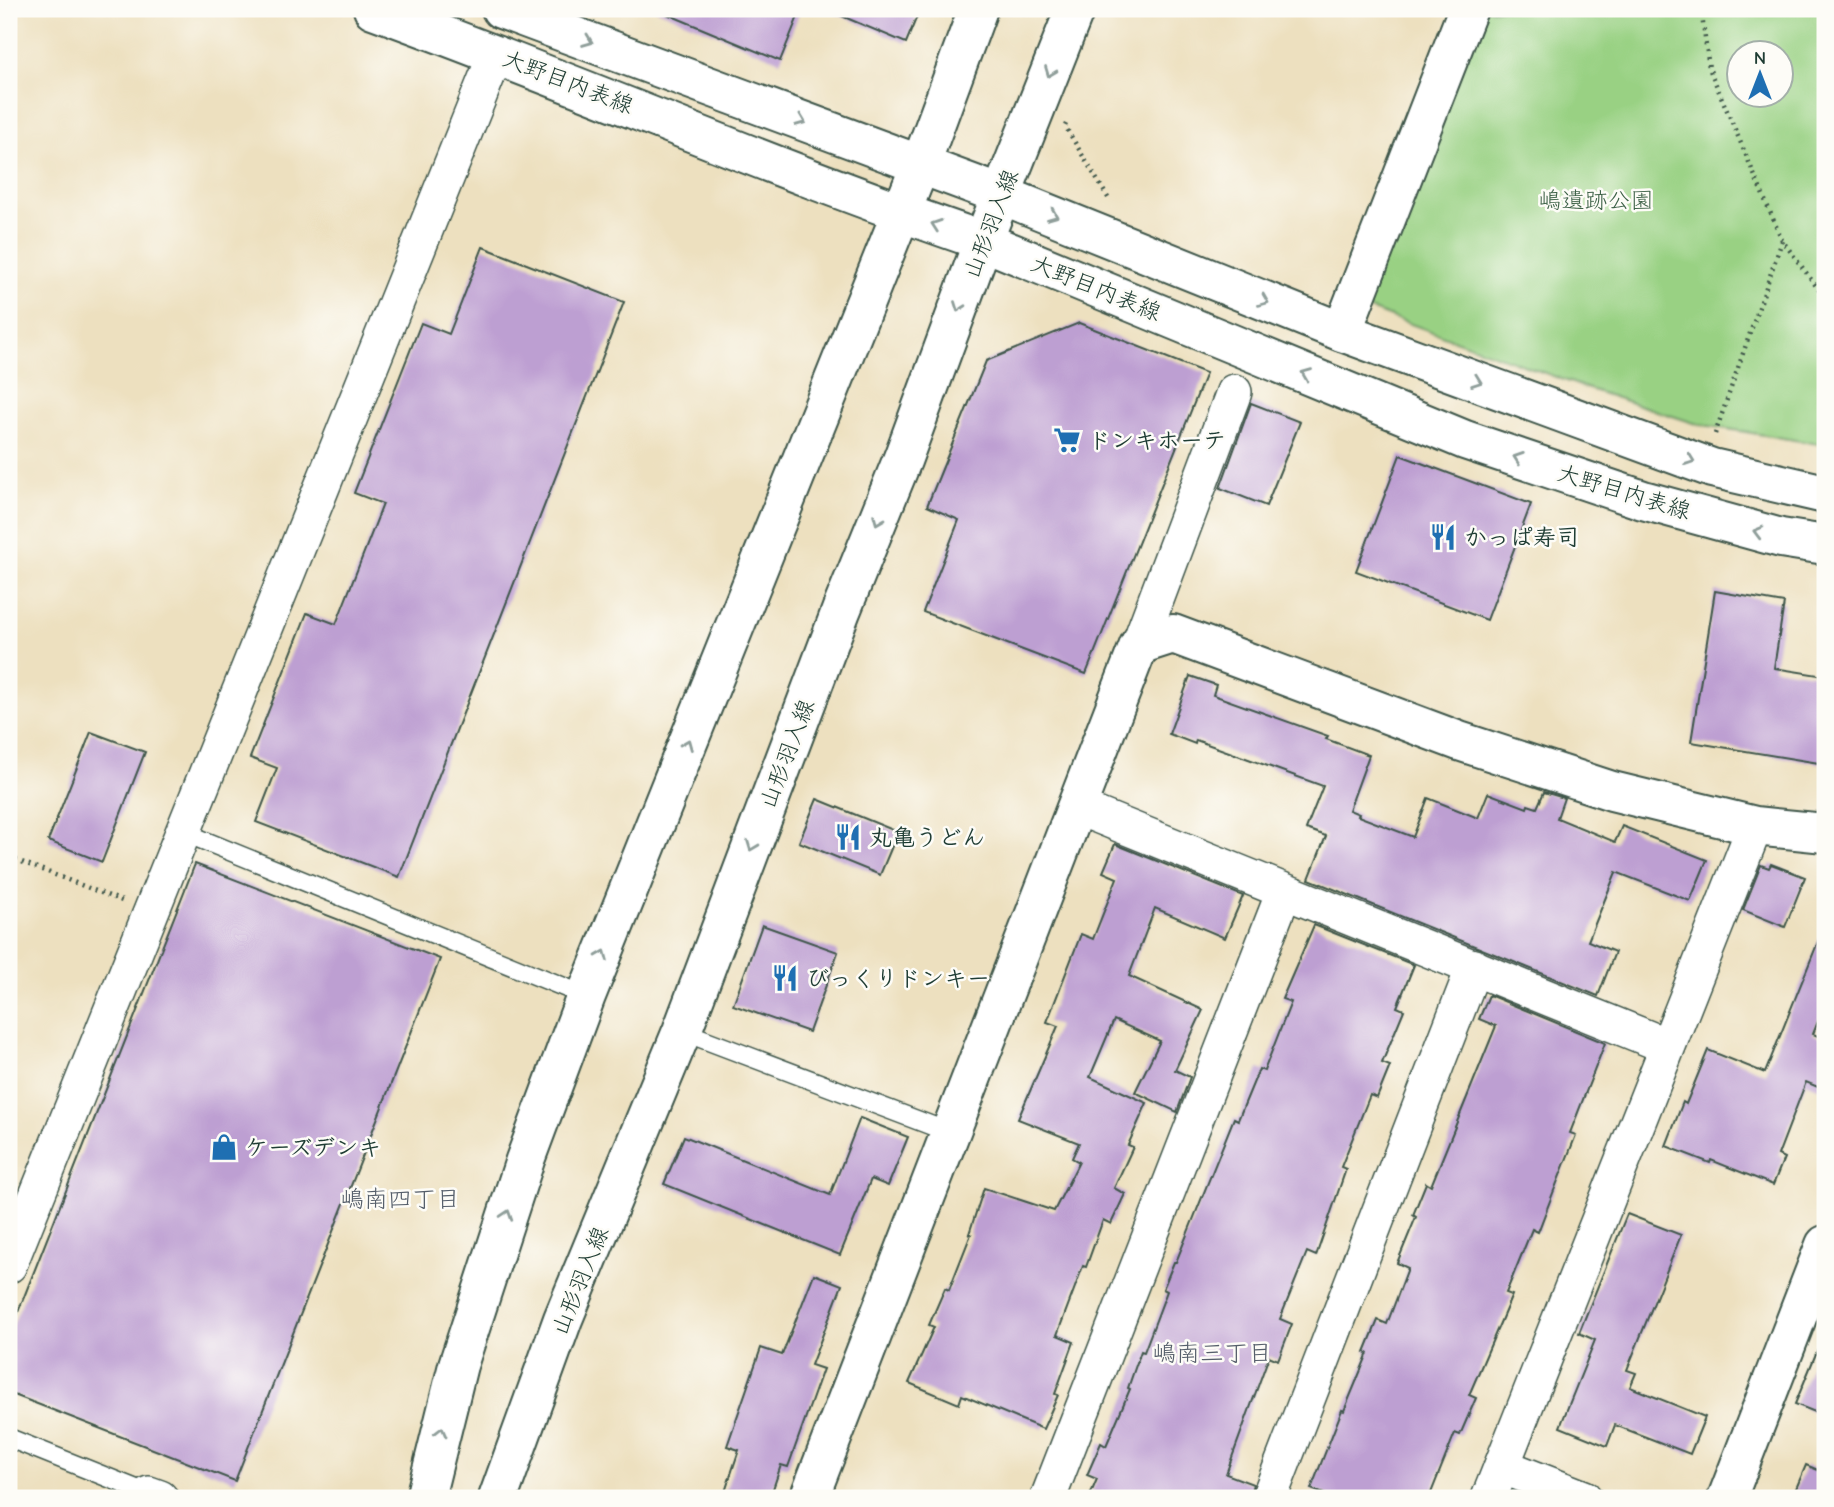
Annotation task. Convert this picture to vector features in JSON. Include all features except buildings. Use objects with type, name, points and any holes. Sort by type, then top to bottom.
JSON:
[{"type":"main road","name":"大野目内表線","points":[[373,9],[496,54],[901,213],[983,241],[1465,440],[1643,500],[1781,538],[1825,545]]},
{"type":"main road","name":"大野目内表線","points":[[504,9],[1002,195],[1342,332],[1712,468],[1825,494]]},
{"type":"main road","points":[[425,1498],[458,1365],[525,1160],[586,996],[920,166],[978,9]]},
{"type":"main road","name":"山形羽入線","points":[[498,1498],[564,1320],[682,1031],[841,611],[903,458],[983,241],[1075,9]]},
{"type":"main road","points":[[1342,332],[1468,9]]},
{"type":"main road","points":[[808,1498],[1139,645],[1174,634],[1472,745],[1612,791],[1755,826],[1825,833]]},
{"type":"main road","points":[[1727,1498],[1825,1245]]},
{"type":"street","points":[[9,1265],[496,54]]},
{"type":"street","points":[[1139,645],[1234,392]]},
{"type":"street","points":[[1077,807],[1667,1046]]},
{"type":"street","points":[[1489,1498],[1755,826]]},
{"type":"street","points":[[1048,1498],[1284,891]]},
{"type":"street","points":[[1269,1498],[1474,967]]},
{"type":"street","points":[[1502,1466],[1584,1498]]},
{"type":"lane","points":[[183,832],[586,996]]},
{"type":"lane","points":[[682,1031],[951,1133]]},
{"type":"lane","points":[[9,1438],[153,1497]]},
{"type":"path","points":[[1682,9],[1702,16]]},
{"type":"path","points":[[1705,9],[1702,16],[1709,68],[1782,240],[1825,298]]},
{"type":"path","points":[[1713,440],[1782,240]]},
{"type":"path","points":[[9,857],[151,912]]},
{"type":"green space","name":"嶋遺跡公園","points":[[1485,9],[1825,9],[1825,445],[1697,424],[1586,388],[1353,303]]},
{"type":"place","name":"ドンキホーテ","points":[[1067,440]]},
{"type":"place","name":"かっぱ寿司","points":[[1443,537]]},
{"type":"place","name":"丸亀うどん","points":[[848,837]]},
{"type":"place","name":"びっくりドンキー","points":[[785,978]]},
{"type":"place","name":"ケーズデンキ","points":[[224,1147]]},
{"type":"district","name":"嶋南四丁目","points":[[400,1199]]},
{"type":"district","name":"嶋南三丁目","points":[[1212,1353]]}]
